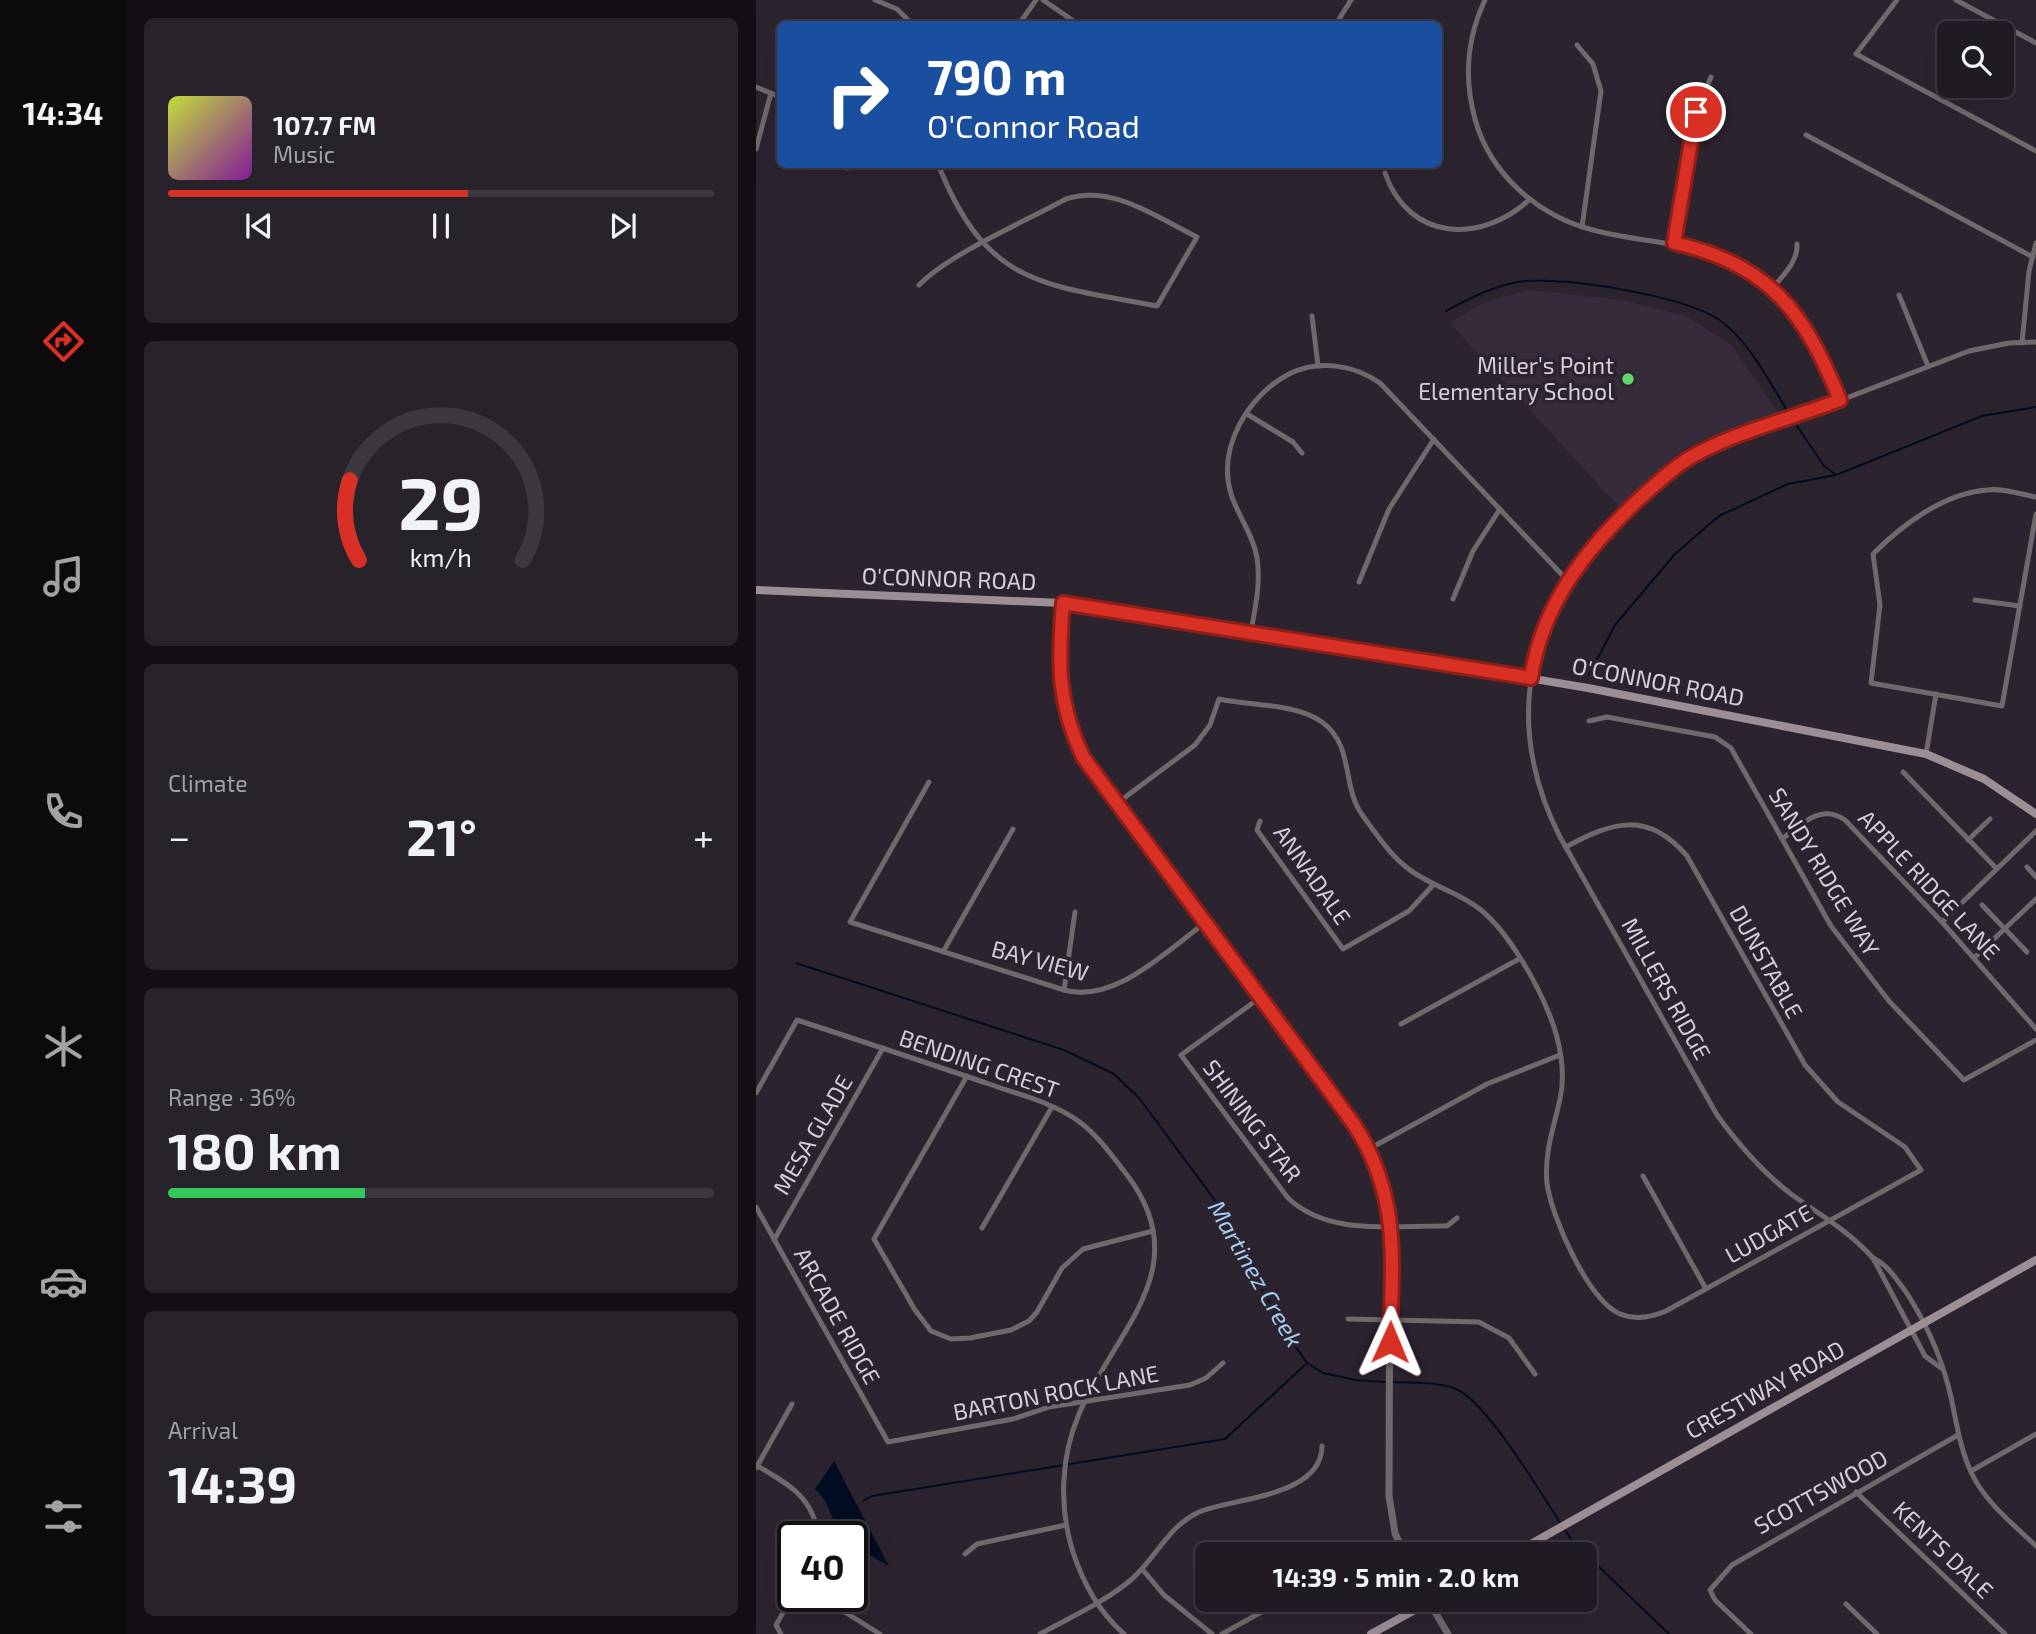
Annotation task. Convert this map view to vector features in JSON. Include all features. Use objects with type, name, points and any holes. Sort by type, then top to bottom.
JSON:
[{"type":"main road","name":"O'CONNOR ROAD","points":[[756,590],[1063,603],[1531,678],[1926,754],[1984,779],[2036,814]]},
{"type":"main road","name":"CRESTWAY ROAD","points":[[1535,1542],[2036,1260]]},
{"type":"main road","points":[[1371,1634],[1409,1612]]},
{"type":"street","points":[[875,0],[897,9],[909,21]]},
{"type":"street","points":[[1021,21],[1036,0]]},
{"type":"street","points":[[1043,0],[1074,21]]},
{"type":"street","points":[[1338,21],[1351,0]]},
{"type":"street","points":[[1485,0],[1469,51],[1472,106],[1491,155],[1512,184],[1554,215],[1582,227],[1674,243],[1726,259],[1772,289],[1807,329],[1840,400]]},
{"type":"street","points":[[1897,0],[1856,54],[2036,151]]},
{"type":"street","points":[[1956,0],[2036,43]]},
{"type":"street","points":[[1577,45],[1593,64],[1601,91],[1582,227]]},
{"type":"street","points":[[1674,243],[1696,112],[1711,77]]},
{"type":"street","points":[[756,87],[777,96]]},
{"type":"street","points":[[756,149],[771,93]]},
{"type":"street","points":[[1806,135],[2033,257]]},
{"type":"street","points":[[919,285],[930,274],[984,244],[1066,199],[1095,193],[1113,197],[1197,237],[1157,306],[1029,278],[998,259],[984,244],[971,226],[941,168]]},
{"type":"street","points":[[1385,173],[1396,197],[1416,215],[1447,229],[1472,230],[1489,226],[1512,215],[1530,199]]},
{"type":"street","points":[[2022,343],[2036,243]]},
{"type":"street","points":[[1772,289],[1798,253],[1797,244]]},
{"type":"street","points":[[1899,295],[1928,366]]},
{"type":"street","points":[[1312,316],[1318,366]]},
{"type":"street","name":"MILLERS RIDGE","points":[[2036,342],[1986,347],[1928,366],[1690,458],[1613,523],[1567,580],[1535,652],[1529,712],[1536,771],[1542,795],[1566,847],[1717,1115],[1748,1156],[1772,1178],[1830,1220],[1873,1258],[1883,1263],[1906,1293],[1936,1346],[1958,1435],[1970,1471],[1988,1499],[2036,1545]]},
{"type":"street","points":[[1251,632],[1258,581],[1256,557],[1250,533],[1232,498],[1227,467],[1233,439],[1247,414],[1280,379],[1297,370],[1318,366],[1348,368],[1373,378],[1388,390],[1567,580]]},
{"type":"street","points":[[1247,414],[1293,442],[1302,453]]},
{"type":"street","points":[[1359,582],[1389,509],[1434,439]]},
{"type":"street","points":[[2036,497],[1997,489],[1971,492],[1915,518],[1873,554],[1881,605],[1871,683],[2002,706],[2036,514]]},
{"type":"street","points":[[1452,598],[1473,551],[1500,509]]},
{"type":"street","points":[[1975,600],[2020,606]]},
{"type":"street","points":[[1063,603],[1059,672],[1065,712],[1083,757],[1261,997],[1369,1149],[1385,1189],[1390,1225],[1389,1496],[1399,1542]]},
{"type":"street","points":[[1926,754],[1936,694]]},
{"type":"street","points":[[1116,804],[1195,746],[1210,725],[1219,699],[1308,715],[1329,728],[1344,750],[1359,811],[1400,863],[1480,909],[1502,930],[1549,1013],[1560,1055],[1487,1084],[1369,1149]]},
{"type":"street","name":"SANDY RIDGE WAY","points":[[1589,721],[1606,717],[1715,737],[1731,748],[1831,926],[1864,972],[1964,1080],[2036,1040]]},
{"type":"street","name":"SANDY RIDGE WAY","points":[[1744,771],[1751,767]]},
{"type":"street","points":[[1903,772],[1997,869]]},
{"type":"street","name":"BAY VIEW","points":[[929,782],[850,922],[1064,990],[1087,994],[1114,988],[1205,923]]},
{"type":"street","name":"APPLE RIDGE LANE","points":[[1782,839],[1812,817],[1833,812],[1845,820],[1942,922],[2036,1029]]},
{"type":"street","points":[[1968,840],[1990,819]]},
{"type":"street","name":"ANNADALE","points":[[1260,821],[1257,830],[1343,949],[1409,911],[1434,884]]},
{"type":"street","name":"DUNSTABLE","points":[[1566,847],[1597,830],[1627,824],[1650,828],[1677,844],[1687,856],[1805,1065],[1838,1102],[1905,1147],[1921,1170]]},
{"type":"street","points":[[943,952],[1013,829]]},
{"type":"street","points":[[1942,922],[2036,831]]},
{"type":"street","points":[[2027,867],[2036,877]]},
{"type":"street","points":[[1974,958],[2036,899]]},
{"type":"street","points":[[1982,905],[2027,953]]},
{"type":"street","points":[[1064,990],[1075,912]]},
{"type":"street","points":[[1401,1024],[1519,959]]},
{"type":"street","name":"SHINING STAR","points":[[1261,997],[1181,1055],[1295,1205],[1329,1222],[1447,1226],[1457,1218]]},
{"type":"street","name":"BENDING CREST","points":[[756,1093],[797,1020],[1052,1107],[1081,1123],[1110,1153],[1146,1204],[1153,1231],[1155,1263],[1144,1301],[1085,1403],[1067,1455],[1064,1477],[1066,1525],[1076,1563],[1097,1602],[1124,1634]]},
{"type":"street","name":"MESA GLADE","points":[[774,1240],[883,1048]]},
{"type":"street","name":"LUDGATE","points":[[1560,1055],[1561,1097],[1547,1157],[1551,1205],[1564,1236],[1600,1298],[1611,1308],[1630,1317],[1657,1315],[1921,1170]]},
{"type":"street","points":[[967,1076],[874,1239],[915,1310],[932,1331],[951,1339],[1011,1331],[1037,1312],[1062,1268],[1083,1249],[1153,1231]]},
{"type":"street","points":[[982,1228],[1052,1107]]},
{"type":"street","points":[[1643,1176],[1706,1289]]},
{"type":"street","name":"ARCADE RIDGE","points":[[756,1207],[888,1442]]},
{"type":"street","name":"MILLERS RIDGE","points":[[1873,1258],[1925,1356],[1941,1368]]},
{"type":"street","points":[[1894,1299],[1906,1293]]},
{"type":"street","points":[[1348,1319],[1466,1321],[1491,1325],[1514,1343],[1535,1374]]},
{"type":"street","name":"BARTON ROCK LANE","points":[[888,1442],[1013,1419],[1049,1407],[1189,1385],[1206,1378],[1223,1363]]},
{"type":"street","points":[[792,1404],[756,1467],[801,1493],[810,1505],[814,1521]]},
{"type":"street","points":[[1970,1471],[2036,1434]]},
{"type":"street","name":"SCOTTSWOOD","points":[[1751,1634],[1715,1600],[1710,1590],[1746,1554],[1958,1435]]},
{"type":"street","points":[[1040,1634],[1120,1589],[1142,1569],[1185,1520],[1214,1506],[1277,1493],[1296,1483],[1319,1462],[1322,1446]]},
{"type":"street","name":"KENTS DALE","points":[[1856,1492],[2005,1634]]},
{"type":"street","points":[[965,1553],[977,1544],[1066,1525]]},
{"type":"street","points":[[1142,1569],[1164,1595],[1212,1634]]},
{"type":"street","points":[[1846,1604],[1877,1634]]},
{"type":"street","points":[[781,1634],[776,1625],[783,1612]]},
{"type":"street","points":[[845,1612],[880,1634]]},
{"type":"street","points":[[1222,1634],[1261,1612]]},
{"type":"street","points":[[1436,1612],[1448,1634]]},
{"type":"shaded area","name":"Miller's Point Elementary School","points":[[1530,290],[1622,300],[1686,316],[1732,345],[1778,413],[1715,435],[1681,451],[1619,507],[1450,323],[1484,302]]},
{"type":"water","points":[[834,1461],[865,1521],[833,1521],[824,1500],[815,1489]]},
{"type":"water","points":[[868,1526],[889,1566],[868,1554]]},
{"type":"waterway","points":[[1446,311],[1494,288],[1525,281],[1596,285],[1655,296],[1704,312],[1721,321],[1741,340],[1758,362],[1787,410]]},
{"type":"waterway","points":[[1589,675],[1615,625],[1675,554],[1719,516],[1788,484],[1836,475],[1982,416],[2036,407]]},
{"type":"waterway","points":[[1797,426],[1824,466],[1835,474]]},
{"type":"waterway","name":"Martinez Creek","points":[[796,963],[1064,1050],[1114,1074],[1139,1098],[1220,1207],[1282,1327],[1307,1363],[1323,1373],[1356,1380],[1385,1382]]},
{"type":"waterway","points":[[863,1501],[872,1496],[1225,1439],[1306,1364]]},
{"type":"waterway","name":"Martinez Creek","points":[[1391,1382],[1441,1385],[1456,1389],[1469,1397],[1512,1449],[1560,1522]]},
{"type":"waterway","name":"Martinez Creek","points":[[1565,1530],[1572,1541],[1669,1634]]},
{"type":"place","name":"Miller's Point Elementary School","points":[[1628,379]]},
{"type":"route","points":[[1390,1342],[1392,1238],[1388,1200],[1377,1166],[1353,1123],[1083,757],[1065,712],[1061,691],[1058,649],[1063,603],[1084,604],[1531,678],[1535,652],[1567,580],[1595,542],[1656,484],[1690,458],[1708,449],[1840,400],[1819,349],[1799,317],[1785,301],[1761,279],[1726,259],[1702,249],[1674,243],[1696,112]]}]
